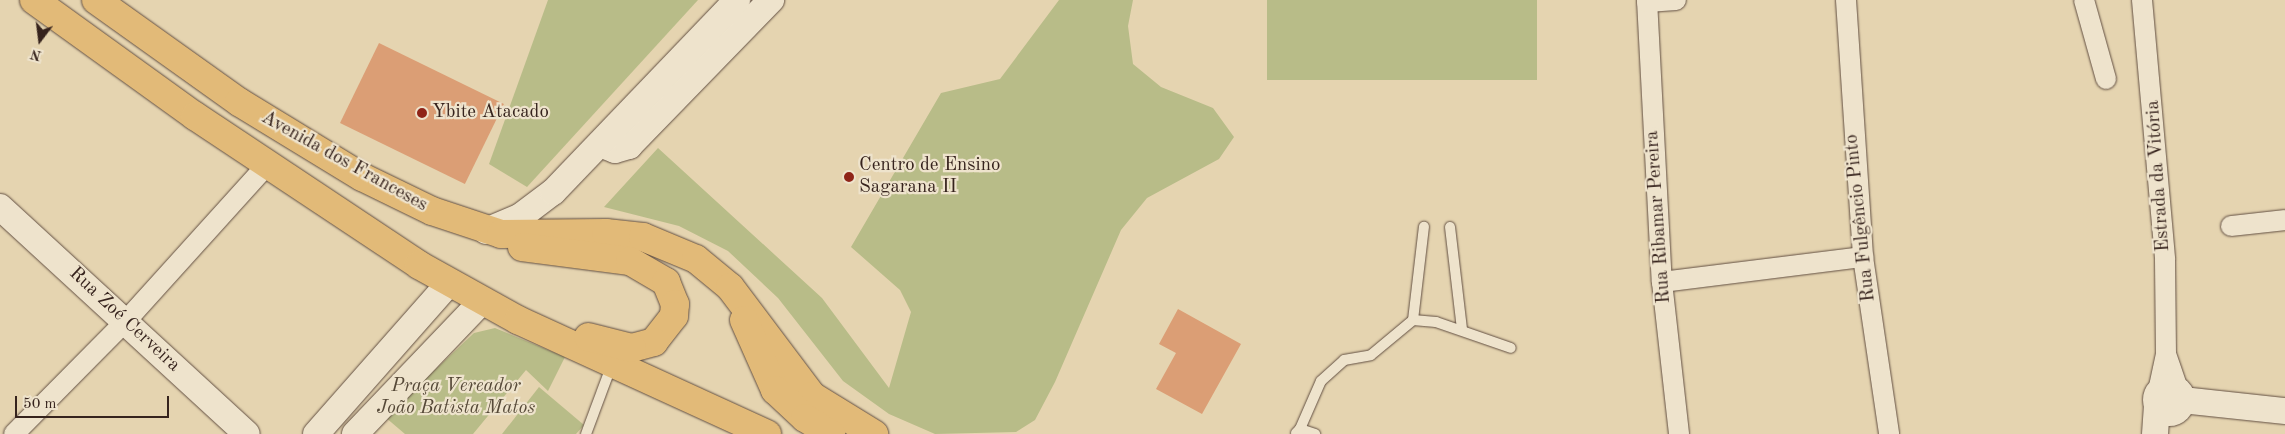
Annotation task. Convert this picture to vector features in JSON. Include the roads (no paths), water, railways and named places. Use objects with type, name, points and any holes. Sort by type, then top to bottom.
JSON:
[{"type":"main road","name":"Avenida dos Franceses","points":[[34,0],[267,165],[378,239],[449,283],[740,428],[767,434]]},
{"type":"main road","name":"Avenida dos Franceses","points":[[96,0],[254,112],[362,177],[432,211],[486,231],[643,238],[682,252],[719,276],[812,396],[874,434]]},
{"type":"main road","points":[[378,239],[606,344],[644,346],[670,327],[674,304],[671,291],[659,275],[642,265],[529,249],[432,211]]},
{"type":"main road","points":[[719,276],[775,390],[805,418],[831,434]]},
{"type":"street","points":[[486,231],[533,207],[600,144],[737,0]]},
{"type":"street","points":[[600,144],[615,150],[629,146],[772,0]]},
{"type":"street","points":[[1647,1],[1676,0]]},
{"type":"street","name":"Rua Fulgêncio Pinto","points":[[1846,0],[1863,257],[1889,434]]},
{"type":"street","points":[[2084,0],[2106,79]]},
{"type":"street","name":"Estrada da Vitória","points":[[2142,0],[2162,202],[2166,354],[2171,400],[2178,434]]},
{"type":"street","name":"Rua Ribamar Pereira","points":[[1647,1],[1662,282],[1679,434]]},
{"type":"street","points":[[14,434],[125,322],[267,165]]},
{"type":"street","name":"Rua Zoé Cerveira","points":[[0,207],[247,434]]},
{"type":"street","points":[[2231,226],[2285,220]]},
{"type":"street","points":[[1662,282],[1863,257]]},
{"type":"street","points":[[316,434],[449,283]]},
{"type":"street","points":[[355,434],[482,301]]},
{"type":"street","points":[[2171,400],[2285,411]]},
{"type":"street","name":"Estrada da Vitória","points":[[2155,434],[2171,400]]},
{"type":"lane","points":[[1315,434],[1297,432],[1321,381],[1344,360],[1371,355],[1413,320],[1424,227]]},
{"type":"lane","points":[[1450,227],[1462,329]]},
{"type":"lane","points":[[1413,320],[1462,329],[1511,348]]},
{"type":"lane","points":[[586,434],[612,363]]},
{"type":"place","name":"Ybite Atacado","points":[[422,113]]},
{"type":"place","name":"Centro de Ensino Sagarana II","points":[[849,177]]},
{"type":"park label","name":"Praça Vereador João Batista Matos","points":[[456,398]]}]
